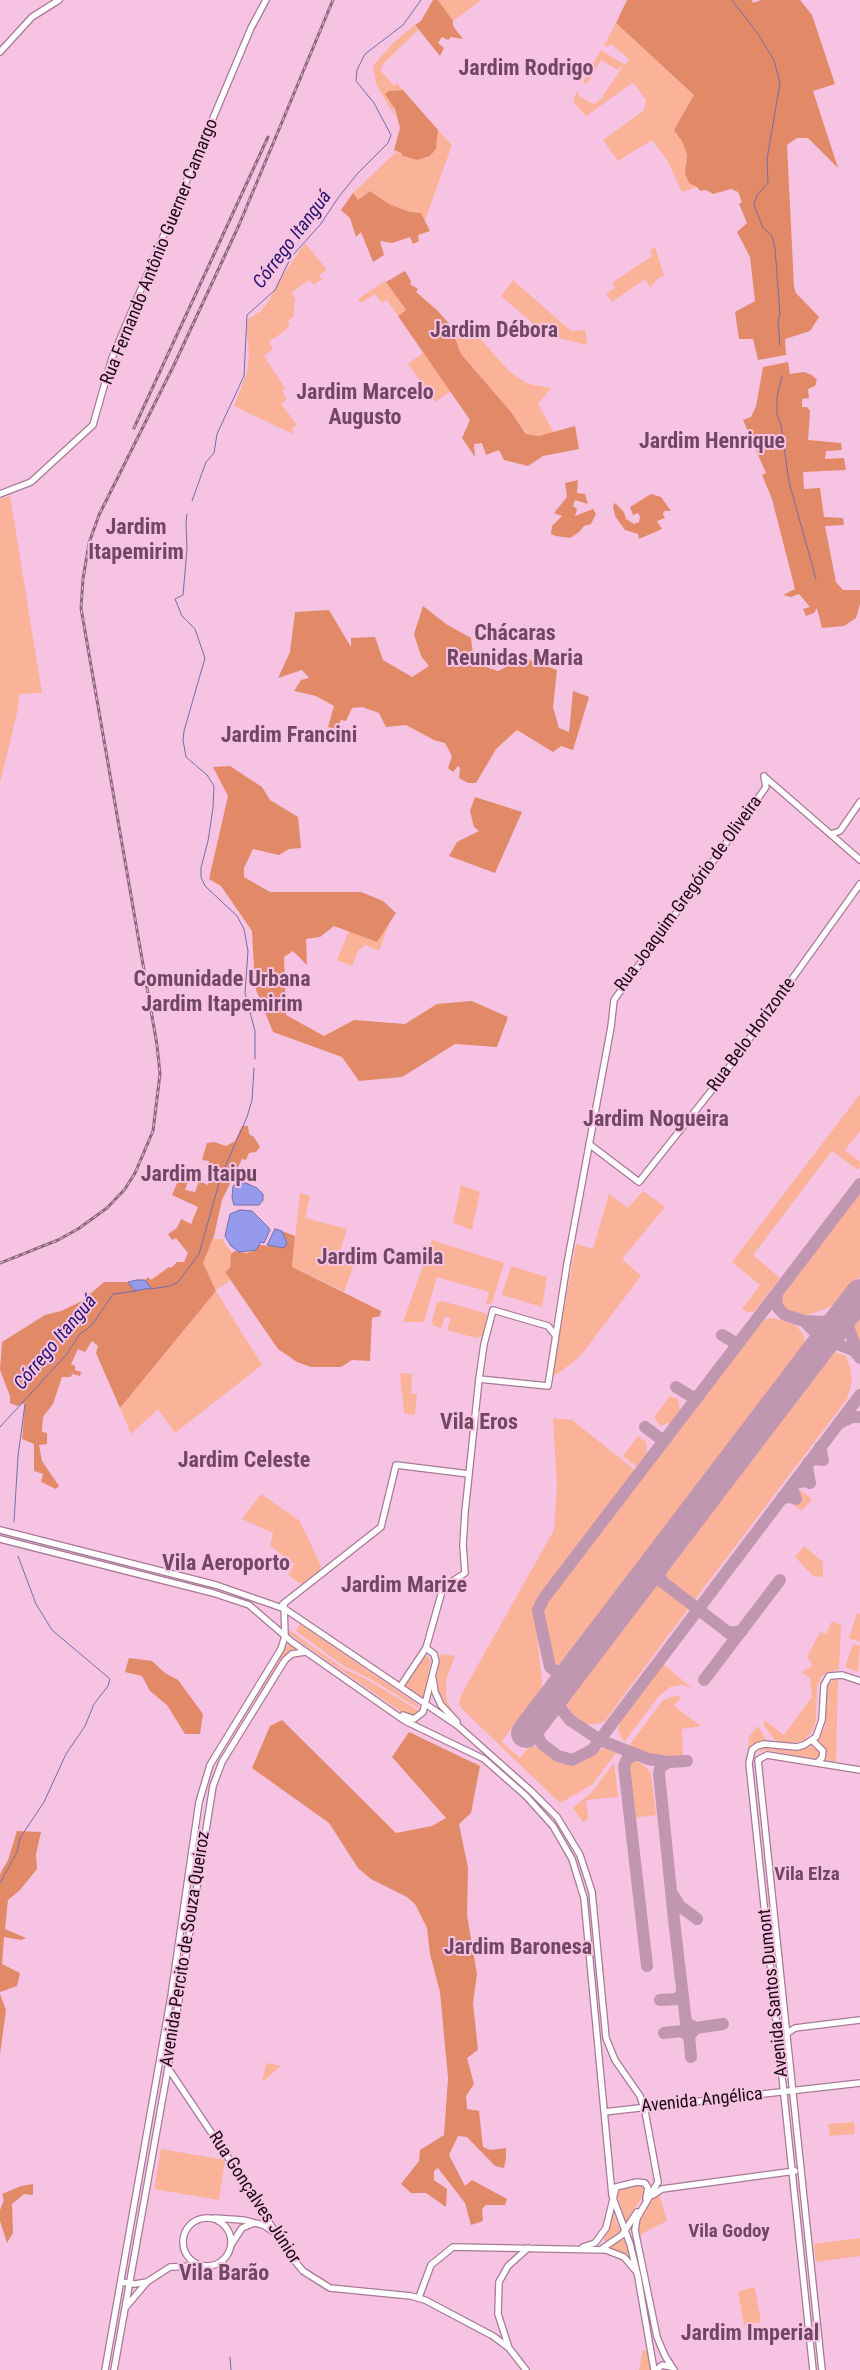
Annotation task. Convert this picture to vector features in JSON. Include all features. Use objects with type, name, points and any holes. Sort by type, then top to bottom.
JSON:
[{"type":"main road","points":[[0,52],[32,17],[59,0]]},
{"type":"main road","name":"Rua Fernando Antônio Guerner Camargo","points":[[0,494],[31,482],[93,425],[112,358],[251,28],[266,0]]},
{"type":"main road","name":"Rua Joaquim Gregório de Oliveira","points":[[766,788],[764,776],[777,787]]},
{"type":"main road","name":"Rua Joaquim Gregório de Oliveira","points":[[481,1377],[548,1386],[558,1319],[616,997],[766,788],[772,785],[777,787]]},
{"type":"main road","points":[[777,787],[860,860]]},
{"type":"main road","points":[[831,834],[840,831],[860,802]]},
{"type":"main road","name":"Rua Belo Horizonte","points":[[589,1144],[639,1182],[719,1081],[860,884]]},
{"type":"main road","points":[[400,1687],[426,1648],[442,1591],[448,1584],[465,1573],[463,1545],[469,1474],[481,1377],[493,1310],[548,1326],[556,1335]]},
{"type":"main road","points":[[548,1326],[558,1319]]},
{"type":"main road","points":[[284,1606],[381,1527],[396,1466],[469,1474]]},
{"type":"main road","points":[[0,1530],[216,1585],[276,1606],[284,1606],[390,1681]]},
{"type":"main road","points":[[0,1539],[233,1598],[249,1605],[285,1636],[405,1721],[484,1759],[553,1826],[565,1844],[578,1875],[587,1922],[612,2195],[638,2277],[655,2370]]},
{"type":"main road","name":"Avenida Percito de Souza Queiroz","points":[[105,2370],[171,1996],[199,1802],[210,1765],[282,1647],[285,1636],[284,1606]]},
{"type":"main road","points":[[285,1626],[289,1622],[297,1622],[369,1670],[400,1687],[471,1736]]},
{"type":"main road","points":[[278,1629],[282,1647]]},
{"type":"main road","points":[[359,1688],[408,1718],[418,1718],[423,1712],[436,1660],[434,1654],[426,1648]]},
{"type":"main road","name":"Avenida Percito de Souza Queiroz","points":[[114,2370],[168,2068],[210,1800],[216,1774],[285,1660],[297,1652],[310,1653]]},
{"type":"main road","points":[[422,1655],[429,1652],[434,1654]]},
{"type":"main road","points":[[432,1674],[435,1692],[441,1705],[552,1812],[565,1828],[580,1855],[592,1892],[606,2038],[615,2060],[637,2090],[644,2107],[658,2177],[650,2196],[637,2218]]},
{"type":"main road","points":[[817,1763],[822,1758],[823,1752],[812,1741],[819,1732],[822,1720],[825,1680],[836,1675],[860,1681]]},
{"type":"main road","points":[[415,1698],[421,1704],[423,1712]]},
{"type":"main road","name":"Avenida Santos Dumont","points":[[812,1741],[797,1747],[764,1744],[752,1750],[749,1763],[813,2370]]},
{"type":"main road","name":"Avenida Santos Dumont","points":[[817,1763],[767,1754],[758,1760],[822,2370]]},
{"type":"main road","points":[[817,1763],[860,1770]]},
{"type":"main road","points":[[773,1987],[781,1984]]},
{"type":"main road","points":[[171,1996],[176,2005],[172,2028],[173,2034]]},
{"type":"main road","points":[[786,2034],[795,2028],[860,2020]]},
{"type":"main road","name":"Rua Gonçalves Júnior","points":[[168,2068],[229,2159],[277,2236],[303,2271],[330,2288],[419,2297],[493,2336],[509,2348],[526,2370]]},
{"type":"main road","name":"Avenida Angélica","points":[[604,2112],[860,2083]]},
{"type":"main road","points":[[154,2093],[165,2084],[172,2084],[180,2088]]},
{"type":"main road","points":[[599,2250],[625,2232],[641,2206],[650,2196],[662,2189],[800,2170]]},
{"type":"main road","points":[[580,2248],[595,2243],[602,2234],[608,2221],[612,2195],[620,2184],[642,2182],[647,2185],[648,2191],[641,2206],[635,2230],[655,2327],[661,2348],[673,2369]]},
{"type":"main road","points":[[182,2266],[182,2240],[185,2231],[190,2224],[207,2218],[229,2218],[254,2223],[268,2228],[277,2236]]},
{"type":"main road","points":[[207,2218],[220,2222],[227,2229],[230,2238],[230,2248]]},
{"type":"main road","points":[[124,2309],[147,2282],[167,2268],[207,2266],[221,2261],[238,2232],[254,2223]]},
{"type":"main road","points":[[602,2234],[607,2246],[631,2264],[638,2277]]},
{"type":"main road","points":[[182,2240],[188,2257],[195,2263],[207,2266]]},
{"type":"main road","points":[[419,2297],[431,2265],[453,2247],[580,2248],[615,2252]]},
{"type":"main road","points":[[515,2259],[516,2248]]},
{"type":"main road","points":[[509,2348],[498,2314],[499,2282],[515,2259],[528,2248]]},
{"type":"main road","points":[[120,2282],[130,2284],[147,2282]]},
{"type":"main road","points":[[493,2336],[502,2327]]},
{"type":"main road","points":[[655,2370],[659,2366],[666,2364],[673,2369]]},
{"type":"shaded area","points":[[433,0],[438,0],[463,39],[451,37],[448,40],[442,37],[438,43],[444,48],[440,56],[415,25],[421,21]]},
{"type":"shaded area","points":[[438,0],[481,0],[453,21]]},
{"type":"shaded area","points":[[627,0],[752,0],[753,3],[761,0],[800,0],[812,15],[835,84],[813,91],[838,168],[808,138],[797,138],[787,145],[794,287],[796,293],[819,317],[810,331],[785,339],[786,355],[758,360],[753,339],[739,339],[735,312],[755,301],[750,257],[737,232],[747,223],[739,204],[742,202],[738,192],[731,189],[713,194],[706,190],[700,191],[689,183],[685,173],[687,155],[683,143],[674,130],[694,95],[616,23]]},
{"type":"shaded area","points":[[616,23],[694,95],[674,130],[683,143],[687,155],[685,162],[697,187],[682,192],[667,160],[652,140],[618,161],[603,140],[644,110],[646,100],[635,85],[632,83],[586,116],[573,102],[577,91],[580,97],[594,104],[604,97],[603,95],[622,68],[620,66],[618,70],[601,60],[587,84],[583,82],[601,50],[625,65],[629,59],[611,44],[607,47],[604,46]]},
{"type":"shaded area","points":[[415,25],[418,30],[382,65],[383,67],[380,70],[394,86],[397,83],[403,90],[389,91],[396,118],[376,84],[373,66],[393,43]]},
{"type":"shaded area","points":[[403,90],[438,130],[436,149],[430,156],[417,160],[403,156],[394,150],[400,128],[395,109],[385,94],[389,91]]},
{"type":"shaded area","points":[[438,130],[452,145],[425,220],[421,213],[410,212],[389,204],[370,191],[358,200],[353,193],[396,152],[417,160],[430,156],[436,149]]},
{"type":"shaded area","points":[[370,191],[389,204],[410,212],[421,213],[430,231],[418,235],[419,241],[413,244],[410,237],[392,243],[380,241],[384,255],[373,262],[361,232],[356,237],[350,218],[341,210],[353,193],[358,200]]},
{"type":"shaded area","points":[[305,243],[327,270],[319,275],[322,279],[314,285],[309,280],[291,293],[296,299],[294,301],[294,316],[288,321],[290,323],[286,330],[269,342],[273,349],[264,356],[285,388],[282,391],[287,399],[281,404],[297,425],[292,428],[293,434],[234,406],[247,372],[249,354],[246,328],[248,319],[261,311],[270,299],[278,282]]},
{"type":"shaded area","points":[[655,247],[664,276],[657,279],[650,288],[645,279],[612,302],[606,294],[615,288],[612,283],[652,256],[650,250]]},
{"type":"shaded area","points":[[405,271],[411,281],[410,284],[418,289],[416,292],[438,311],[450,325],[461,354],[511,412],[526,434],[539,436],[575,426],[579,449],[543,456],[528,466],[504,460],[499,450],[486,455],[482,443],[474,444],[475,457],[462,438],[470,420],[398,316],[406,310],[386,282]]},
{"type":"shaded area","points":[[513,280],[571,331],[585,330],[587,345],[546,335],[501,296]]},
{"type":"shaded area","points":[[385,281],[406,310],[398,316],[387,300],[382,303],[375,294],[361,303],[358,299]]},
{"type":"shaded area","points":[[465,322],[510,372],[529,384],[551,388],[538,404],[554,433],[539,436],[527,434],[511,412],[461,354],[453,333]]},
{"type":"shaded area","points":[[424,352],[451,391],[435,402],[408,364]]},
{"type":"shaded area","points":[[788,362],[790,374],[804,372],[812,375],[817,380],[815,386],[808,389],[809,398],[802,399],[802,407],[807,407],[810,411],[808,440],[841,443],[842,450],[826,451],[825,459],[844,458],[846,470],[803,472],[804,489],[820,488],[824,517],[843,518],[844,525],[825,526],[836,582],[843,590],[860,590],[860,604],[856,618],[844,626],[822,628],[817,608],[814,613],[806,616],[803,609],[810,607],[799,594],[791,597],[783,595],[795,589],[772,499],[762,475],[766,473],[743,420],[751,417],[756,406],[763,367]]},
{"type":"shaded area","points":[[578,480],[577,493],[585,494],[588,504],[575,500],[573,506],[577,509],[575,516],[593,509],[596,514],[591,524],[584,526],[570,538],[551,534],[552,526],[562,516],[554,513],[567,497],[565,483]]},
{"type":"shaded area","points":[[651,494],[661,497],[671,511],[664,511],[665,518],[657,521],[662,529],[639,539],[638,534],[625,530],[615,516],[613,506],[615,503],[624,512],[626,519],[634,524],[639,522],[640,517],[638,513],[633,515],[630,507]]},
{"type":"shaded area","points":[[10,496],[42,693],[19,694],[18,709],[0,783],[0,499]]},
{"type":"shaded area","points":[[423,606],[446,624],[471,638],[474,663],[498,671],[524,658],[557,670],[553,707],[559,728],[569,732],[573,691],[589,697],[573,750],[561,746],[553,752],[517,730],[496,749],[476,783],[468,783],[459,778],[460,768],[458,766],[453,772],[448,768],[452,756],[445,743],[434,740],[406,725],[386,727],[379,713],[362,707],[352,708],[346,721],[341,720],[337,729],[328,727],[334,706],[316,696],[294,691],[301,680],[309,678],[302,670],[278,678],[290,652],[295,612],[329,610],[351,647],[351,638],[375,637],[383,660],[412,677],[429,666],[421,656],[414,634]]},
{"type":"shaded area","points":[[230,766],[262,787],[270,800],[298,817],[301,848],[289,849],[279,855],[253,849],[244,868],[244,877],[270,892],[361,892],[383,901],[396,913],[377,942],[334,926],[320,937],[306,939],[307,965],[293,951],[284,957],[286,1015],[324,1036],[354,1020],[405,1024],[437,1004],[472,1001],[508,1017],[497,1047],[455,1044],[402,1077],[359,1081],[342,1057],[273,1032],[255,987],[252,931],[221,886],[209,879],[228,796],[213,767]]},
{"type":"shaded area","points":[[475,797],[522,812],[495,873],[449,856],[457,842],[479,831],[474,827],[470,811]]},
{"type":"shaded area","points":[[358,909],[390,921],[379,951],[365,945],[358,951],[352,966],[337,960]]},
{"type":"shaded area","points":[[860,1094],[860,1131],[845,1150],[860,1162],[860,1167],[858,1170],[832,1151],[753,1255],[780,1278],[754,1312],[747,1312],[742,1309],[760,1285],[732,1262]]},
{"type":"shaded area","points":[[242,1126],[248,1126],[249,1134],[254,1137],[260,1147],[256,1152],[249,1153],[246,1160],[242,1159],[222,1200],[214,1236],[203,1263],[216,1291],[120,1408],[96,1353],[98,1346],[92,1341],[85,1352],[78,1349],[71,1364],[75,1366],[75,1370],[81,1372],[80,1376],[72,1374],[71,1377],[62,1377],[53,1404],[43,1417],[42,1432],[47,1433],[47,1444],[39,1445],[42,1461],[59,1486],[56,1489],[41,1482],[43,1474],[34,1471],[34,1444],[22,1439],[25,1403],[17,1406],[10,1403],[10,1396],[0,1370],[2,1342],[45,1315],[61,1311],[82,1301],[104,1282],[128,1282],[135,1291],[151,1288],[145,1280],[148,1277],[151,1280],[169,1267],[171,1268],[177,1262],[184,1262],[188,1253],[176,1238],[172,1240],[168,1234],[177,1228],[181,1219],[191,1224],[198,1207],[172,1195],[182,1172],[190,1176],[185,1190],[195,1192],[199,1181],[208,1185],[209,1178],[213,1179],[216,1169],[209,1166],[209,1161],[202,1160],[207,1143],[214,1142],[226,1146],[235,1141]]},
{"type":"shaded area","points":[[461,1185],[480,1192],[472,1230],[453,1223]]},
{"type":"shaded area","points":[[643,1191],[665,1207],[622,1259],[641,1276],[585,1350],[575,1361],[554,1376],[552,1374],[576,1244],[593,1249],[609,1194],[628,1208]]},
{"type":"shaded area","points":[[300,1193],[310,1196],[305,1218],[347,1229],[339,1255],[355,1261],[344,1292],[292,1267]]},
{"type":"shaded area","points":[[860,1193],[860,1276],[843,1299],[828,1308],[804,1316],[785,1311],[780,1306],[780,1295]]},
{"type":"shaded area","points":[[282,1231],[295,1236],[292,1267],[381,1311],[380,1316],[372,1318],[370,1361],[352,1360],[341,1367],[311,1367],[297,1362],[278,1349],[225,1272],[230,1268],[231,1254],[235,1251],[246,1253],[256,1250],[258,1245],[284,1248],[287,1243]]},
{"type":"shaded area","points":[[213,1239],[222,1239],[232,1253],[231,1280],[216,1290],[203,1263]]},
{"type":"shaded area","points":[[432,1240],[504,1263],[493,1300],[486,1305],[489,1292],[437,1277],[424,1322],[403,1322]]},
{"type":"shaded area","points":[[511,1266],[547,1277],[542,1307],[502,1295]]},
{"type":"shaded area","points":[[216,1291],[262,1365],[175,1433],[158,1409],[131,1434],[120,1408]]},
{"type":"shaded area","points":[[442,1301],[485,1313],[487,1317],[483,1335],[476,1338],[447,1330],[451,1318],[445,1317],[441,1328],[433,1325],[432,1321],[437,1303]]},
{"type":"shaded area","points":[[860,1308],[860,1351],[851,1325]]},
{"type":"shaded area","points":[[773,1318],[796,1325],[804,1336],[805,1348],[566,1662],[561,1665],[551,1661],[543,1612],[547,1602],[757,1326],[766,1319]]},
{"type":"shaded area","points":[[834,1352],[846,1356],[850,1367],[852,1381],[847,1399],[605,1721],[597,1724],[585,1724],[570,1711],[567,1703],[567,1694],[571,1688],[821,1358]]},
{"type":"shaded area","points":[[400,1373],[412,1374],[411,1394],[417,1394],[415,1415],[404,1413]]},
{"type":"shaded area","points":[[670,1396],[678,1399],[680,1410],[670,1424],[660,1426],[654,1417]]},
{"type":"shaded area","points":[[553,1418],[572,1420],[635,1470],[534,1604],[542,1681],[541,1691],[501,1742],[520,1758],[531,1744],[561,1764],[579,1763],[604,1748],[616,1753],[592,1785],[560,1803],[462,1709],[459,1703],[461,1695],[554,1530],[557,1488]]},
{"type":"shaded area","points":[[638,1436],[646,1442],[647,1453],[637,1467],[623,1456]]},
{"type":"shaded area","points":[[799,1489],[812,1499],[802,1511],[788,1501]]},
{"type":"shaded area","points":[[261,1494],[300,1521],[321,1566],[319,1571],[303,1583],[299,1583],[288,1574],[295,1564],[270,1546],[273,1533],[242,1519]]},
{"type":"shaded area","points":[[804,1546],[823,1562],[823,1577],[813,1576],[795,1557]]},
{"type":"shaded area","points":[[857,1613],[860,1614],[860,1642],[849,1638]]},
{"type":"shaded area","points":[[832,1621],[841,1625],[839,1669],[826,1673],[821,1677],[817,1686],[816,1720],[812,1732],[804,1740],[798,1742],[787,1743],[775,1740],[764,1726],[764,1720],[784,1735],[812,1697],[810,1678],[801,1672],[811,1667],[812,1664],[807,1657],[820,1632],[826,1634]]},
{"type":"shaded area","points":[[300,1624],[417,1704],[419,1709],[369,1678],[345,1667],[296,1631]]},
{"type":"shaded area","points":[[288,1629],[344,1669],[368,1680],[419,1711],[418,1713],[416,1716],[407,1716],[289,1634]]},
{"type":"shaded area","points":[[289,1642],[297,1648],[284,1657],[250,1711],[288,1647],[248,1711]]},
{"type":"shaded area","points":[[853,1644],[860,1646],[858,1672],[845,1667]]},
{"type":"shaded area","points":[[441,1654],[455,1656],[446,1680],[446,1695],[448,1704],[458,1716],[444,1703],[438,1691],[437,1673]]},
{"type":"shaded area","points":[[426,1655],[431,1660],[423,1698],[404,1686]]},
{"type":"shaded area","points":[[129,1658],[152,1661],[165,1673],[178,1680],[203,1714],[200,1734],[185,1734],[167,1705],[150,1691],[142,1676],[125,1672]]},
{"type":"shaded area","points":[[663,1664],[692,1688],[682,1685],[670,1687],[659,1696],[624,1742],[618,1730],[621,1718]]},
{"type":"shaded area","points":[[835,1678],[838,1679],[836,1762],[826,1760],[827,1754],[818,1741],[825,1727],[828,1686]]},
{"type":"shaded area","points":[[675,1696],[681,1697],[674,1706],[701,1726],[682,1729],[683,1756],[657,1758],[628,1747],[663,1700]]},
{"type":"shaded area","points":[[282,1720],[396,1833],[432,1826],[446,1818],[392,1757],[409,1732],[480,1766],[471,1813],[459,1824],[468,1868],[467,1915],[477,1974],[473,2003],[478,2050],[467,2058],[474,2084],[466,2096],[467,2109],[479,2111],[483,2147],[490,2150],[506,2148],[506,2158],[504,2168],[495,2166],[467,2137],[458,2136],[449,2155],[465,2186],[472,2180],[507,2199],[505,2205],[486,2205],[482,2209],[483,2221],[471,2225],[465,2203],[438,2168],[434,2171],[434,2180],[447,2189],[446,2207],[426,2193],[411,2193],[401,2184],[419,2161],[420,2150],[444,2135],[448,2078],[440,1992],[430,1954],[427,1928],[415,1904],[407,1897],[371,1879],[358,1868],[329,1823],[252,1768],[270,1726]]},
{"type":"shaded area","points":[[758,1726],[768,1744],[755,1744],[748,1748],[749,1737]]},
{"type":"shaded area","points":[[814,1745],[821,1752],[817,1759],[764,1750],[759,1753],[761,1748],[798,1751]]},
{"type":"shaded area","points":[[635,1760],[646,1767],[651,1774],[656,1815],[632,1818],[627,1765]]},
{"type":"shaded area","points":[[614,1763],[618,1797],[586,1800],[588,1819],[583,1822],[573,1808],[592,1792]]},
{"type":"shaded area","points":[[17,1831],[41,1832],[36,1854],[37,1869],[20,1890],[8,1900],[5,1929],[26,1938],[21,1940],[4,1937],[2,1964],[20,1973],[17,1986],[0,1992],[0,1874],[8,1860]]},
{"type":"shaded area","points":[[0,1994],[6,2010],[0,2054]]},
{"type":"shaded area","points":[[266,2064],[281,2066],[262,2082]]},
{"type":"shaded area","points":[[854,2122],[855,2134],[830,2136],[828,2124]]},
{"type":"shaded area","points":[[161,2149],[225,2160],[219,2200],[154,2189]]},
{"type":"shaded area","points":[[33,2184],[33,2195],[24,2194],[12,2204],[13,2233],[7,2243],[0,2221],[0,2210],[4,2200],[2,2194],[21,2186]]},
{"type":"shaded area","points":[[642,2186],[646,2193],[633,2210],[626,2225],[617,2192],[627,2187]]},
{"type":"shaded area","points":[[659,2194],[667,2221],[643,2233],[641,2237],[638,2231],[639,2222],[652,2200]]},
{"type":"shaded area","points":[[613,2213],[630,2257],[615,2251],[604,2240]]},
{"type":"shaded area","points":[[860,2238],[860,2256],[816,2262],[814,2244]]},
{"type":"shaded area","points":[[753,2287],[755,2289],[761,2322],[744,2325],[738,2292]]},
{"type":"shaded area","points":[[643,2350],[649,2352],[650,2370],[639,2370]]},
{"type":"water","points":[[241,1181],[257,1188],[263,1194],[263,1200],[259,1205],[234,1205],[232,1198],[233,1186]]},
{"type":"water","points":[[240,1210],[252,1211],[270,1230],[264,1243],[261,1242],[256,1250],[239,1252],[231,1246],[225,1236],[230,1214]]},
{"type":"water","points":[[275,1229],[282,1231],[287,1243],[284,1248],[267,1245]]},
{"type":"water","points":[[145,1280],[151,1288],[135,1291],[128,1282]]},
{"type":"waterway","name":"Córrego Itanguá","points":[[192,501],[206,462],[214,453],[217,434],[244,376],[247,315],[275,290],[291,257],[320,225],[357,174],[388,143],[391,135],[374,103],[356,81],[357,70],[365,54],[403,25],[421,0]]},
{"type":"waterway","points":[[732,0],[758,34],[774,60],[780,83],[767,159],[768,183],[757,195],[754,205],[763,228],[772,236],[775,248],[780,314],[778,322],[780,345]]},
{"type":"waterway","points":[[782,376],[777,397],[777,414],[781,425],[789,482],[816,579]]},
{"type":"waterway","name":"Córrego Itanguá","points":[[187,514],[187,549],[183,595],[175,599],[182,616],[195,629],[205,658],[183,740],[186,757],[207,775],[214,786],[213,808],[208,841],[201,868],[201,877],[205,886],[237,916],[244,929],[248,951],[245,993],[255,1031],[255,1059]]},
{"type":"waterway","name":"Córrego Itanguá","points":[[150,1289],[170,1286],[178,1282],[199,1254],[221,1176],[247,1117],[252,1100],[254,1068]]},
{"type":"waterway","name":"Córrego Itanguá","points":[[0,1427],[67,1354],[79,1335],[92,1325],[113,1294],[136,1291]]},
{"type":"waterway","points":[[14,1522],[18,1456],[25,1404]]},
{"type":"waterway","points":[[0,1883],[17,1852],[20,1838],[44,1802],[66,1754],[85,1726],[94,1704],[108,1686],[110,1679],[52,1630],[36,1604],[18,1556]]},
{"type":"waterway","points":[[230,2357],[231,2370]]},
{"type":"taxiway","points":[[575,1669],[566,1673],[557,1672],[550,1667],[538,1610],[544,1598],[860,1184]]},
{"type":"taxiway","points":[[777,1294],[776,1302],[778,1308],[785,1315],[804,1321],[817,1334],[817,1348],[807,1363],[826,1346],[837,1344],[855,1351],[860,1358]]},
{"type":"taxiway","points":[[804,1321],[824,1322],[843,1314],[851,1307],[847,1324],[859,1356]]},
{"type":"taxiway","points":[[722,1335],[734,1342],[740,1342]]},
{"type":"taxiway","points":[[676,1387],[692,1397],[699,1396]]},
{"type":"taxiway","points":[[537,1719],[535,1730],[538,1737],[542,1744],[558,1756],[572,1760],[592,1750],[860,1395]]},
{"type":"taxiway","points":[[840,1423],[852,1417],[860,1417]]},
{"type":"taxiway","points":[[645,1427],[661,1439],[667,1438]]},
{"type":"taxiway","points":[[793,1484],[803,1481],[810,1483],[808,1463],[814,1459],[823,1460],[820,1447]]},
{"type":"taxiway","points":[[782,1498],[791,1497],[796,1499],[791,1486]]},
{"type":"taxiway","points":[[659,1559],[657,1567],[659,1576],[664,1583],[729,1633],[742,1631]]},
{"type":"taxiway","points":[[639,1584],[656,1579],[664,1583]]},
{"type":"taxiway","points":[[704,1680],[780,1580]]},
{"type":"taxiway","points":[[561,1687],[559,1702],[562,1710],[570,1720],[600,1740],[648,1759],[668,1762],[660,1768],[659,1774],[674,1920],[686,2023],[696,2028],[689,2036],[682,2031],[664,2033]]},
{"type":"taxiway","points":[[637,1754],[627,1759],[624,1766],[647,1966]]},
{"type":"taxiway","points":[[668,1762],[687,1761]]},
{"type":"taxiway","points":[[673,1895],[680,1906],[697,1919]]},
{"type":"taxiway","points":[[660,2000],[677,1999],[682,1993]]},
{"type":"taxiway","points":[[696,2028],[723,2024]]},
{"type":"taxiway","points":[[689,2036],[691,2057]]},
{"type":"runway","points":[[526,1733],[860,1294]]},
{"type":"railway","points":[[0,1263],[58,1240],[78,1229],[107,1208],[125,1189],[135,1173],[153,1131],[160,1074],[157,1045],[81,608],[83,579],[89,543],[99,515],[174,365],[239,225],[333,0]]},
{"type":"railway","points":[[134,428],[268,137]]},
{"type":"district","name":"Jardim Rodrigo","points":[[526,69]]},
{"type":"district","name":"Jardim Débora","points":[[494,331]]},
{"type":"district","name":"Jardim Marcelo Augusto","points":[[365,406]]},
{"type":"district","name":"Jardim Henrique","points":[[712,442]]},
{"type":"district","name":"Jardim Itapemirim","points":[[136,540]]},
{"type":"district","name":"Chácaras Reunidas Maria","points":[[515,646]]},
{"type":"district","name":"Jardim Francini","points":[[289,736]]},
{"type":"district","name":"Comunidade Urbana Jardim Itapemirim","points":[[222,992]]},
{"type":"district","name":"Jardim Nogueira","points":[[656,1120]]},
{"type":"district","name":"Jardim Itaipu","points":[[199,1175]]},
{"type":"district","name":"Jardim Camila","points":[[380,1258]]},
{"type":"district","name":"Vila Eros","points":[[479,1423]]},
{"type":"district","name":"Jardim Celeste","points":[[244,1461]]},
{"type":"district","name":"Vila Aeroporto","points":[[226,1564]]},
{"type":"district","name":"Jardim Marize","points":[[404,1586]]},
{"type":"district","name":"Vila Elza","points":[[807,1875]]},
{"type":"district","name":"Jardim Baronesa","points":[[518,1948]]},
{"type":"district","name":"Vila Godoy","points":[[729,2232]]},
{"type":"district","name":"Vila Barão","points":[[224,2274]]},
{"type":"district","name":"Jardim Imperial","points":[[750,2334]]}]
